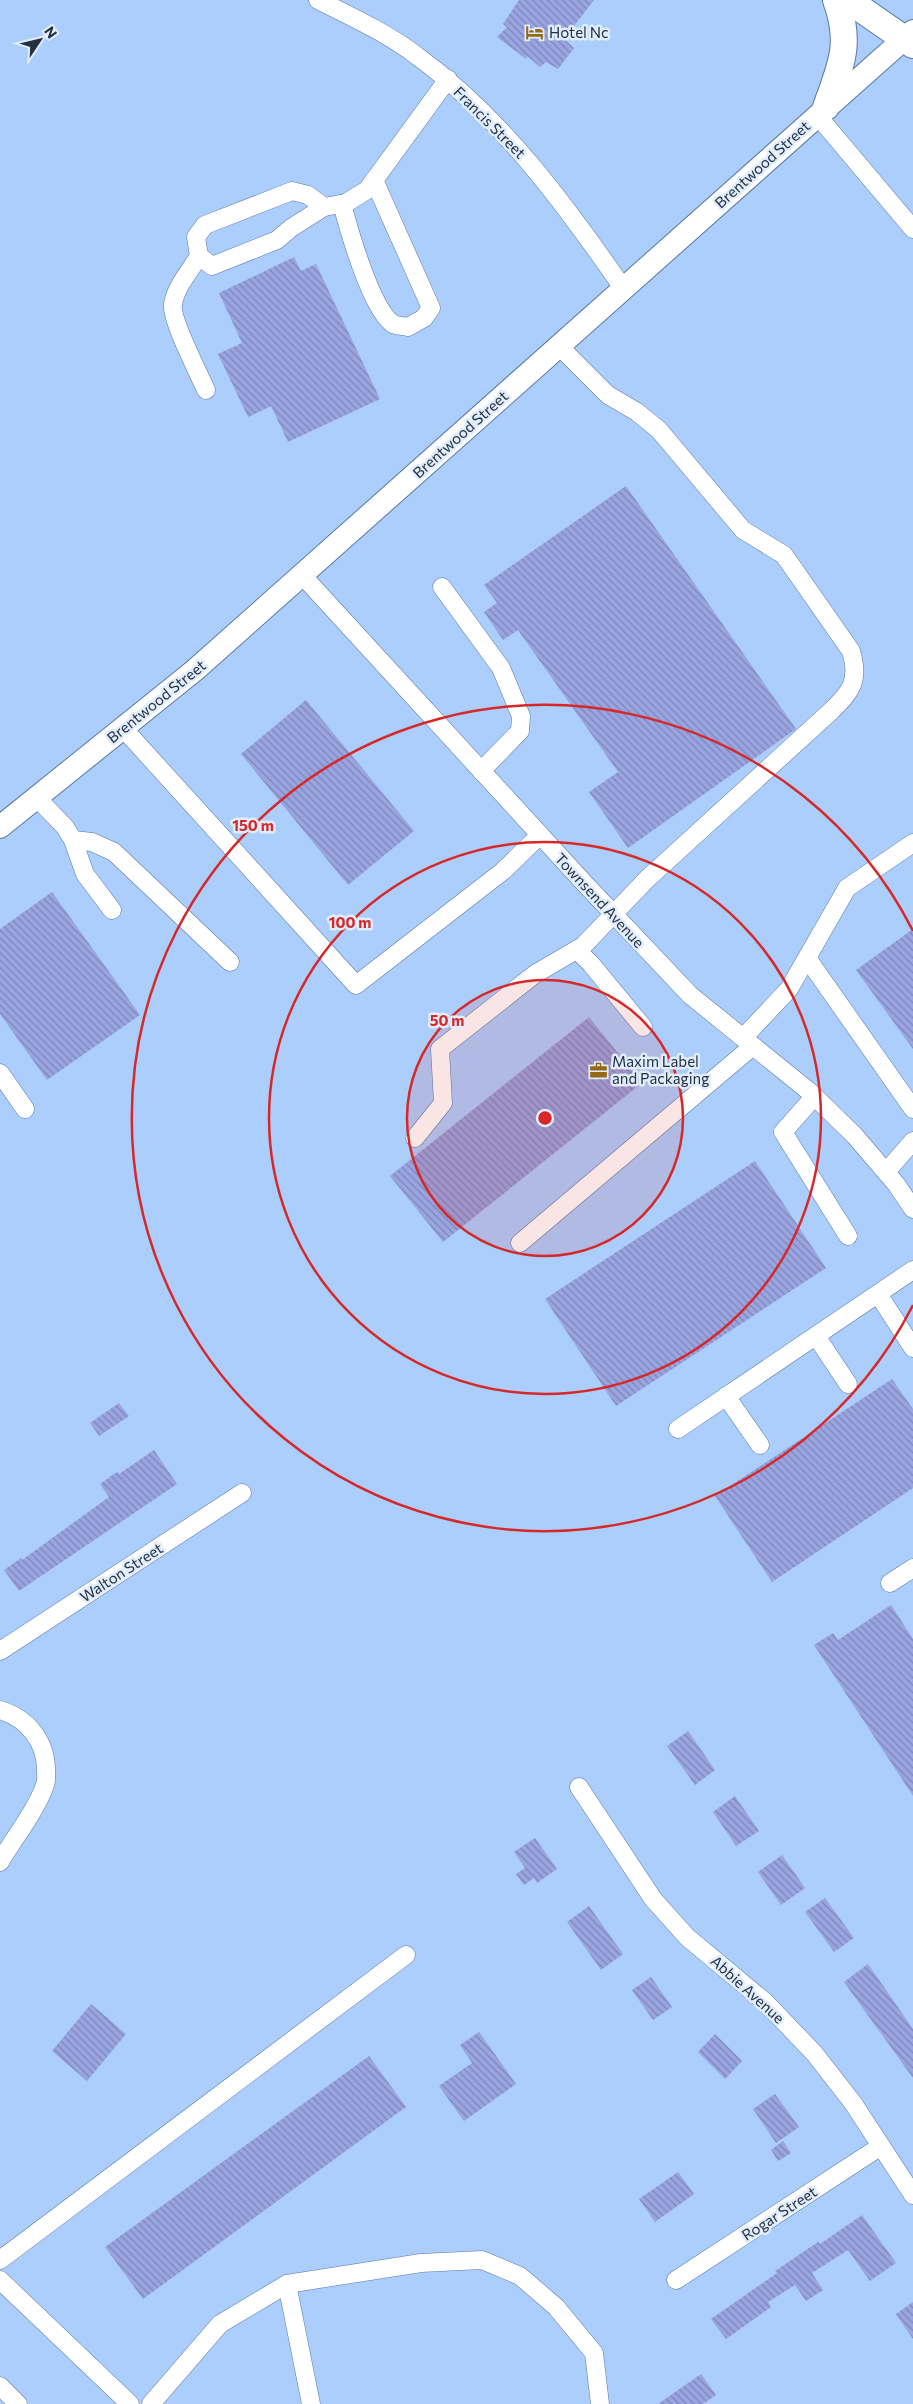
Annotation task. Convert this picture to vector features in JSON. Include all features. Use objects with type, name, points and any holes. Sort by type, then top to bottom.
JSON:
[{"type":"highway","points":[[822,111],[845,46],[842,17],[836,0]]},
{"type":"highway","points":[[848,0],[910,39]]},
{"type":"main road","name":"Brentwood Street","points":[[3,819],[37,798],[195,670],[822,111],[910,39]]},
{"type":"street","name":"Francis Street","points":[[318,0],[382,32],[448,80],[519,149],[574,217],[623,288]]},
{"type":"street","points":[[199,256],[212,266],[256,250],[276,240],[324,207],[342,204],[367,190],[448,80]]},
{"type":"street","points":[[822,111],[913,229]]},
{"type":"street","points":[[342,204],[356,257],[381,309],[393,324],[408,327],[424,318],[431,308],[374,180]]},
{"type":"street","points":[[206,390],[176,322],[172,305],[182,282],[199,256],[196,237],[205,225],[292,192],[308,195],[324,207]]},
{"type":"street","points":[[414,1138],[442,1103],[440,1049],[535,974],[583,946],[647,879],[850,693],[856,666],[851,650],[784,555],[743,530],[660,430],[637,412],[608,395],[559,346]]},
{"type":"street","name":"Townsend Avenue","points":[[302,575],[540,836],[690,995],[814,1097],[855,1136],[886,1172],[913,1209]]},
{"type":"street","points":[[442,587],[501,668],[521,716],[520,731],[481,771]]},
{"type":"street","points":[[123,728],[356,985],[503,871],[540,836]]},
{"type":"street","points":[[37,798],[65,827],[85,874],[112,910]]},
{"type":"street","points":[[72,840],[92,842],[114,852],[230,962]]},
{"type":"street","points":[[520,1243],[748,1042],[789,989],[847,888],[913,843]]},
{"type":"street","points":[[577,950],[591,964],[643,1027]]},
{"type":"street","points":[[806,958],[913,1108]]},
{"type":"street","points":[[0,1073],[25,1109]]},
{"type":"street","points":[[814,1097],[783,1132],[848,1236]]},
{"type":"street","points":[[886,1172],[913,1141]]},
{"type":"street","points":[[678,1429],[913,1270]]},
{"type":"street","points":[[878,1294],[913,1348]]},
{"type":"street","points":[[816,1336],[848,1384]]},
{"type":"street","points":[[726,1396],[760,1445]]},
{"type":"street","name":"Walton Street","points":[[0,1651],[242,1493]]},
{"type":"street","points":[[890,1583],[913,1568]]},
{"type":"street","points":[[0,1710],[12,1713],[28,1725],[39,1739],[46,1761],[46,1784],[0,1862]]},
{"type":"street","name":"Abbie Avenue","points":[[579,1787],[653,1899],[687,1936],[765,2002],[814,2053],[853,2103],[913,2195]]},
{"type":"street","points":[[0,2260],[406,1955]]},
{"type":"street","name":"Rogar Street","points":[[676,2280],[881,2146]]},
{"type":"street","points":[[151,2404],[220,2324],[288,2284],[421,2264],[482,2260],[520,2276],[556,2307],[594,2353],[600,2404]]},
{"type":"street","points":[[1,2284],[130,2404]]},
{"type":"street","points":[[288,2284],[311,2404]]},
{"type":"street","points":[[0,2386],[18,2404]]},
{"type":"building","name":"Hotel Nc","points":[[519,0],[594,0],[564,39],[574,48],[558,69],[546,62],[540,67],[527,56],[526,59],[497,37],[507,27],[503,24]]},
{"type":"building","points":[[294,257],[301,271],[316,264],[380,399],[288,442],[271,406],[248,417],[218,354],[242,343],[219,293]]},
{"type":"building","points":[[626,486],[796,729],[628,848],[589,792],[618,772],[518,630],[503,640],[484,612],[497,603],[484,585]]},
{"type":"building","points":[[306,700],[414,831],[348,885],[241,754]]},
{"type":"building","points":[[52,892],[140,1015],[47,1080],[0,1014],[0,929]]},
{"type":"building","points":[[913,929],[913,1049],[856,970]]},
{"type":"building","points":[[589,1017],[642,1083],[443,1242],[390,1176]]},
{"type":"building","points":[[755,1161],[826,1268],[616,1406],[545,1299]]},
{"type":"building","points":[[892,1379],[913,1409],[913,1488],[772,1582],[715,1496]]},
{"type":"building","points":[[119,1403],[129,1416],[99,1436],[90,1423]]},
{"type":"building","points":[[154,1450],[177,1484],[19,1591],[4,1570],[21,1558],[22,1560],[109,1497],[100,1484],[117,1472],[119,1474]]},
{"type":"building","points":[[891,1605],[913,1639],[913,1796],[814,1645],[833,1633],[838,1640]]},
{"type":"building","points":[[688,1731],[715,1770],[695,1785],[667,1746]]},
{"type":"building","points":[[735,1796],[759,1831],[736,1846],[713,1812]]},
{"type":"building","points":[[535,1838],[557,1869],[537,1883],[534,1878],[524,1885],[516,1874],[525,1868],[514,1852]]},
{"type":"building","points":[[782,1855],[805,1888],[781,1905],[758,1872]]},
{"type":"building","points":[[825,1898],[854,1938],[834,1952],[805,1912]]},
{"type":"building","points":[[589,1906],[623,1954],[601,1970],[567,1922]]},
{"type":"building","points":[[868,1964],[913,2029],[913,2078],[844,1982]]},
{"type":"building","points":[[651,1977],[672,2007],[653,2020],[632,1990]]},
{"type":"building","points":[[91,2004],[126,2034],[87,2081],[52,2051]]},
{"type":"building","points":[[479,2032],[516,2084],[464,2121],[439,2086],[472,2063],[460,2045]]},
{"type":"building","points":[[715,2034],[742,2061],[725,2079],[698,2052]]},
{"type":"building","points":[[369,2056],[406,2107],[143,2299],[105,2247]]},
{"type":"building","points":[[775,2094],[799,2127],[776,2143],[753,2109]]},
{"type":"building","points":[[783,2141],[791,2153],[778,2161],[771,2150]]},
{"type":"building","points":[[678,2172],[694,2194],[655,2222],[639,2199]]},
{"type":"building","points":[[862,2215],[896,2263],[870,2281],[848,2250],[812,2273],[823,2290],[806,2301],[795,2285],[768,2302],[771,2307],[726,2339],[711,2319],[777,2273],[775,2271],[818,2242],[820,2244]]},
{"type":"building","points":[[913,2302],[913,2339],[896,2314]]},
{"type":"building","points":[[701,2374],[716,2395],[703,2404],[658,2404]]},
{"type":"place","name":"Hotel Nc","points":[[535,32]]},
{"type":"place","name":"Maxim Label and Packaging","points":[[598,1070]]}]
